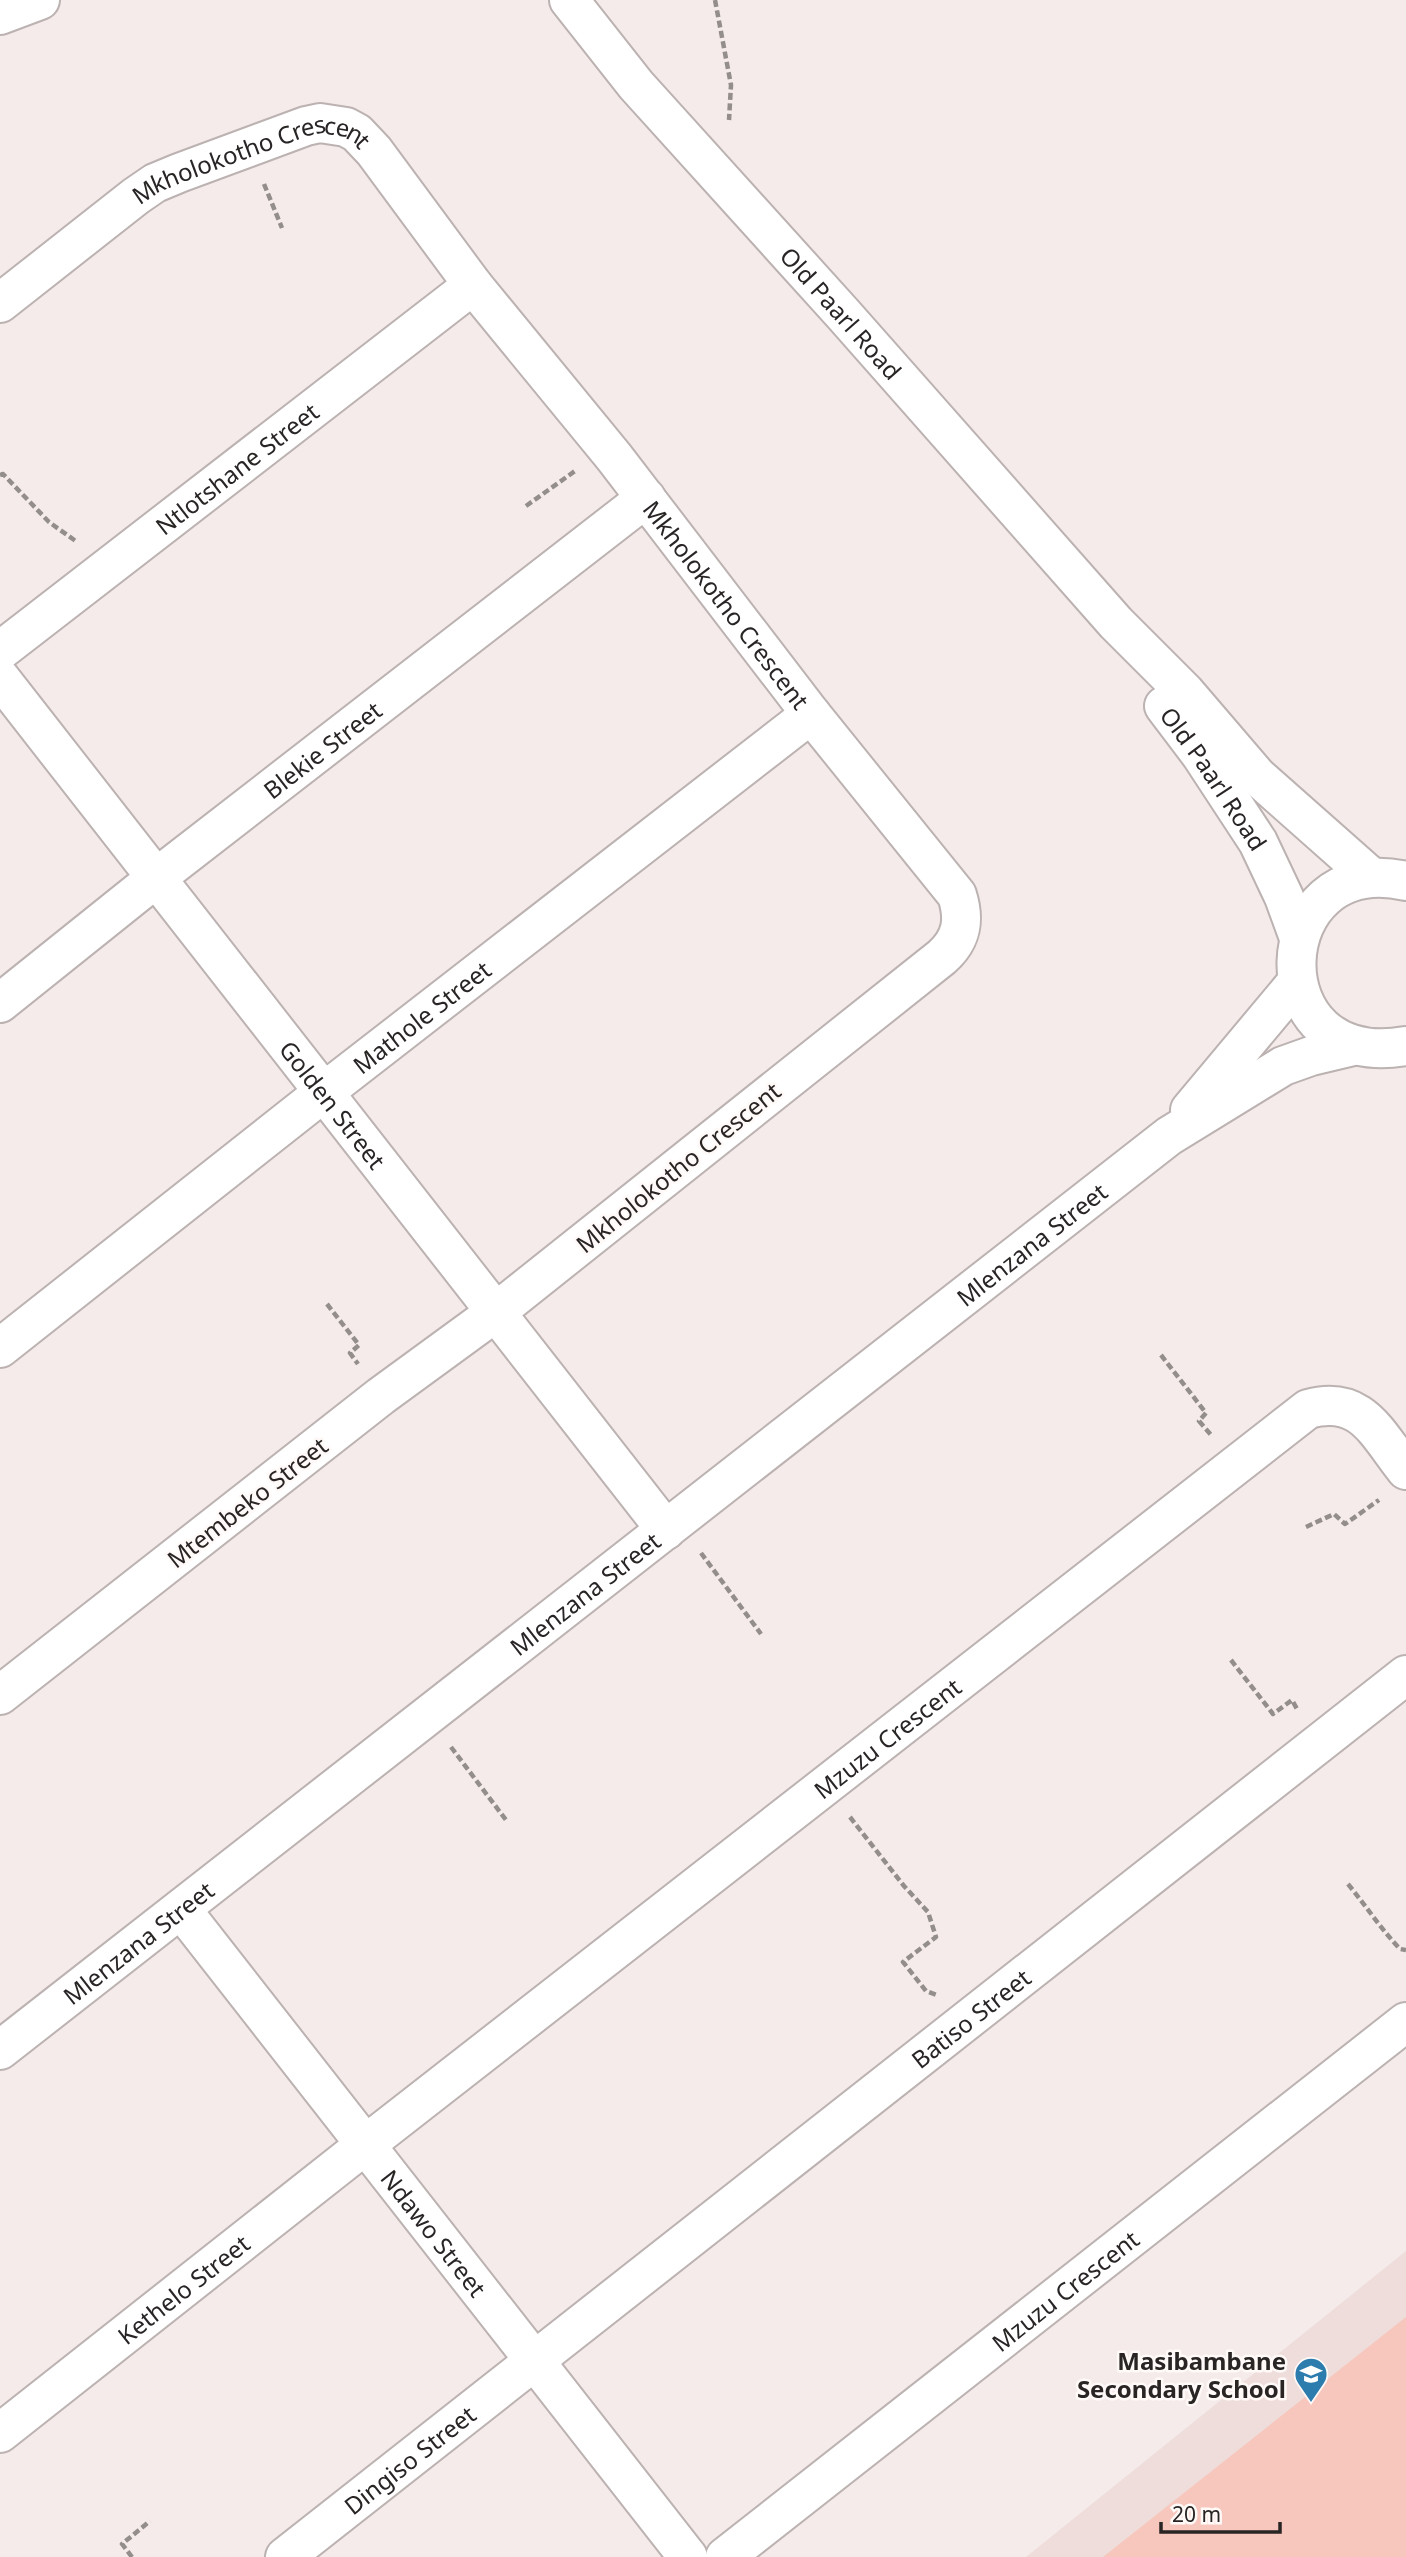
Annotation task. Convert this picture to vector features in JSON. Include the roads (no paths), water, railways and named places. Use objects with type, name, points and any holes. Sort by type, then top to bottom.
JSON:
[{"type":"street","points":[[0,15],[40,0]]},
{"type":"street","name":"Old Paarl Road","points":[[569,0],[636,85],[1116,623],[1185,692],[1257,776],[1389,879]]},
{"type":"street","name":"Mkholokotho Crescent","points":[[0,303],[155,183],[320,123],[346,127],[357,133],[474,285],[614,457],[811,714],[957,895],[962,921],[960,935],[953,948],[495,1312]]},
{"type":"street","name":"Ntlotshane Street","points":[[0,651],[474,285]]},
{"type":"street","name":"Blekie Street","points":[[0,1003],[156,878],[646,498]]},
{"type":"street","name":"Old Paarl Road","points":[[1116,623],[1166,710],[1200,755],[1258,842],[1284,897],[1298,938]]},
{"type":"street","name":"Golden Street","points":[[0,678],[495,1312],[678,1521]]},
{"type":"street","name":"Mathole Street","points":[[0,1348],[324,1092],[811,714]]},
{"type":"street","name":"Old Paarl Road","points":[[1387,1052],[1327,1031],[1308,1009],[1297,982],[1295,960],[1298,938],[1309,916],[1326,897],[1347,884],[1389,879]]},
{"type":"street","name":"Mlenzana Street","points":[[1169,1136],[1297,982]]},
{"type":"street","name":"Mlenzana Street","points":[[0,2050],[1169,1136],[1283,1066],[1311,1056],[1387,1052]]},
{"type":"street","name":"Mtembeko Street","points":[[0,1695],[381,1396],[495,1312]]},
{"type":"street","name":"Mzuzu Crescent","points":[[365,2145],[1308,1409],[1338,1405],[1352,1409],[1364,1417],[1396,1483]]},
{"type":"street","name":"Batiso Street","points":[[534,2361],[1406,1675]]},
{"type":"street","name":"Ndawo Street","points":[[181,1909],[688,2557]]},
{"type":"street","name":"Mzuzu Crescent","points":[[725,2557],[1406,2022]]},
{"type":"street","name":"Kethelo Street","points":[[0,2433],[365,2145]]},
{"type":"street","name":"Dingiso Street","points":[[285,2557],[534,2361]]},
{"type":"place","name":"Masibambane Secondary School","points":[[1311,2404]]}]
